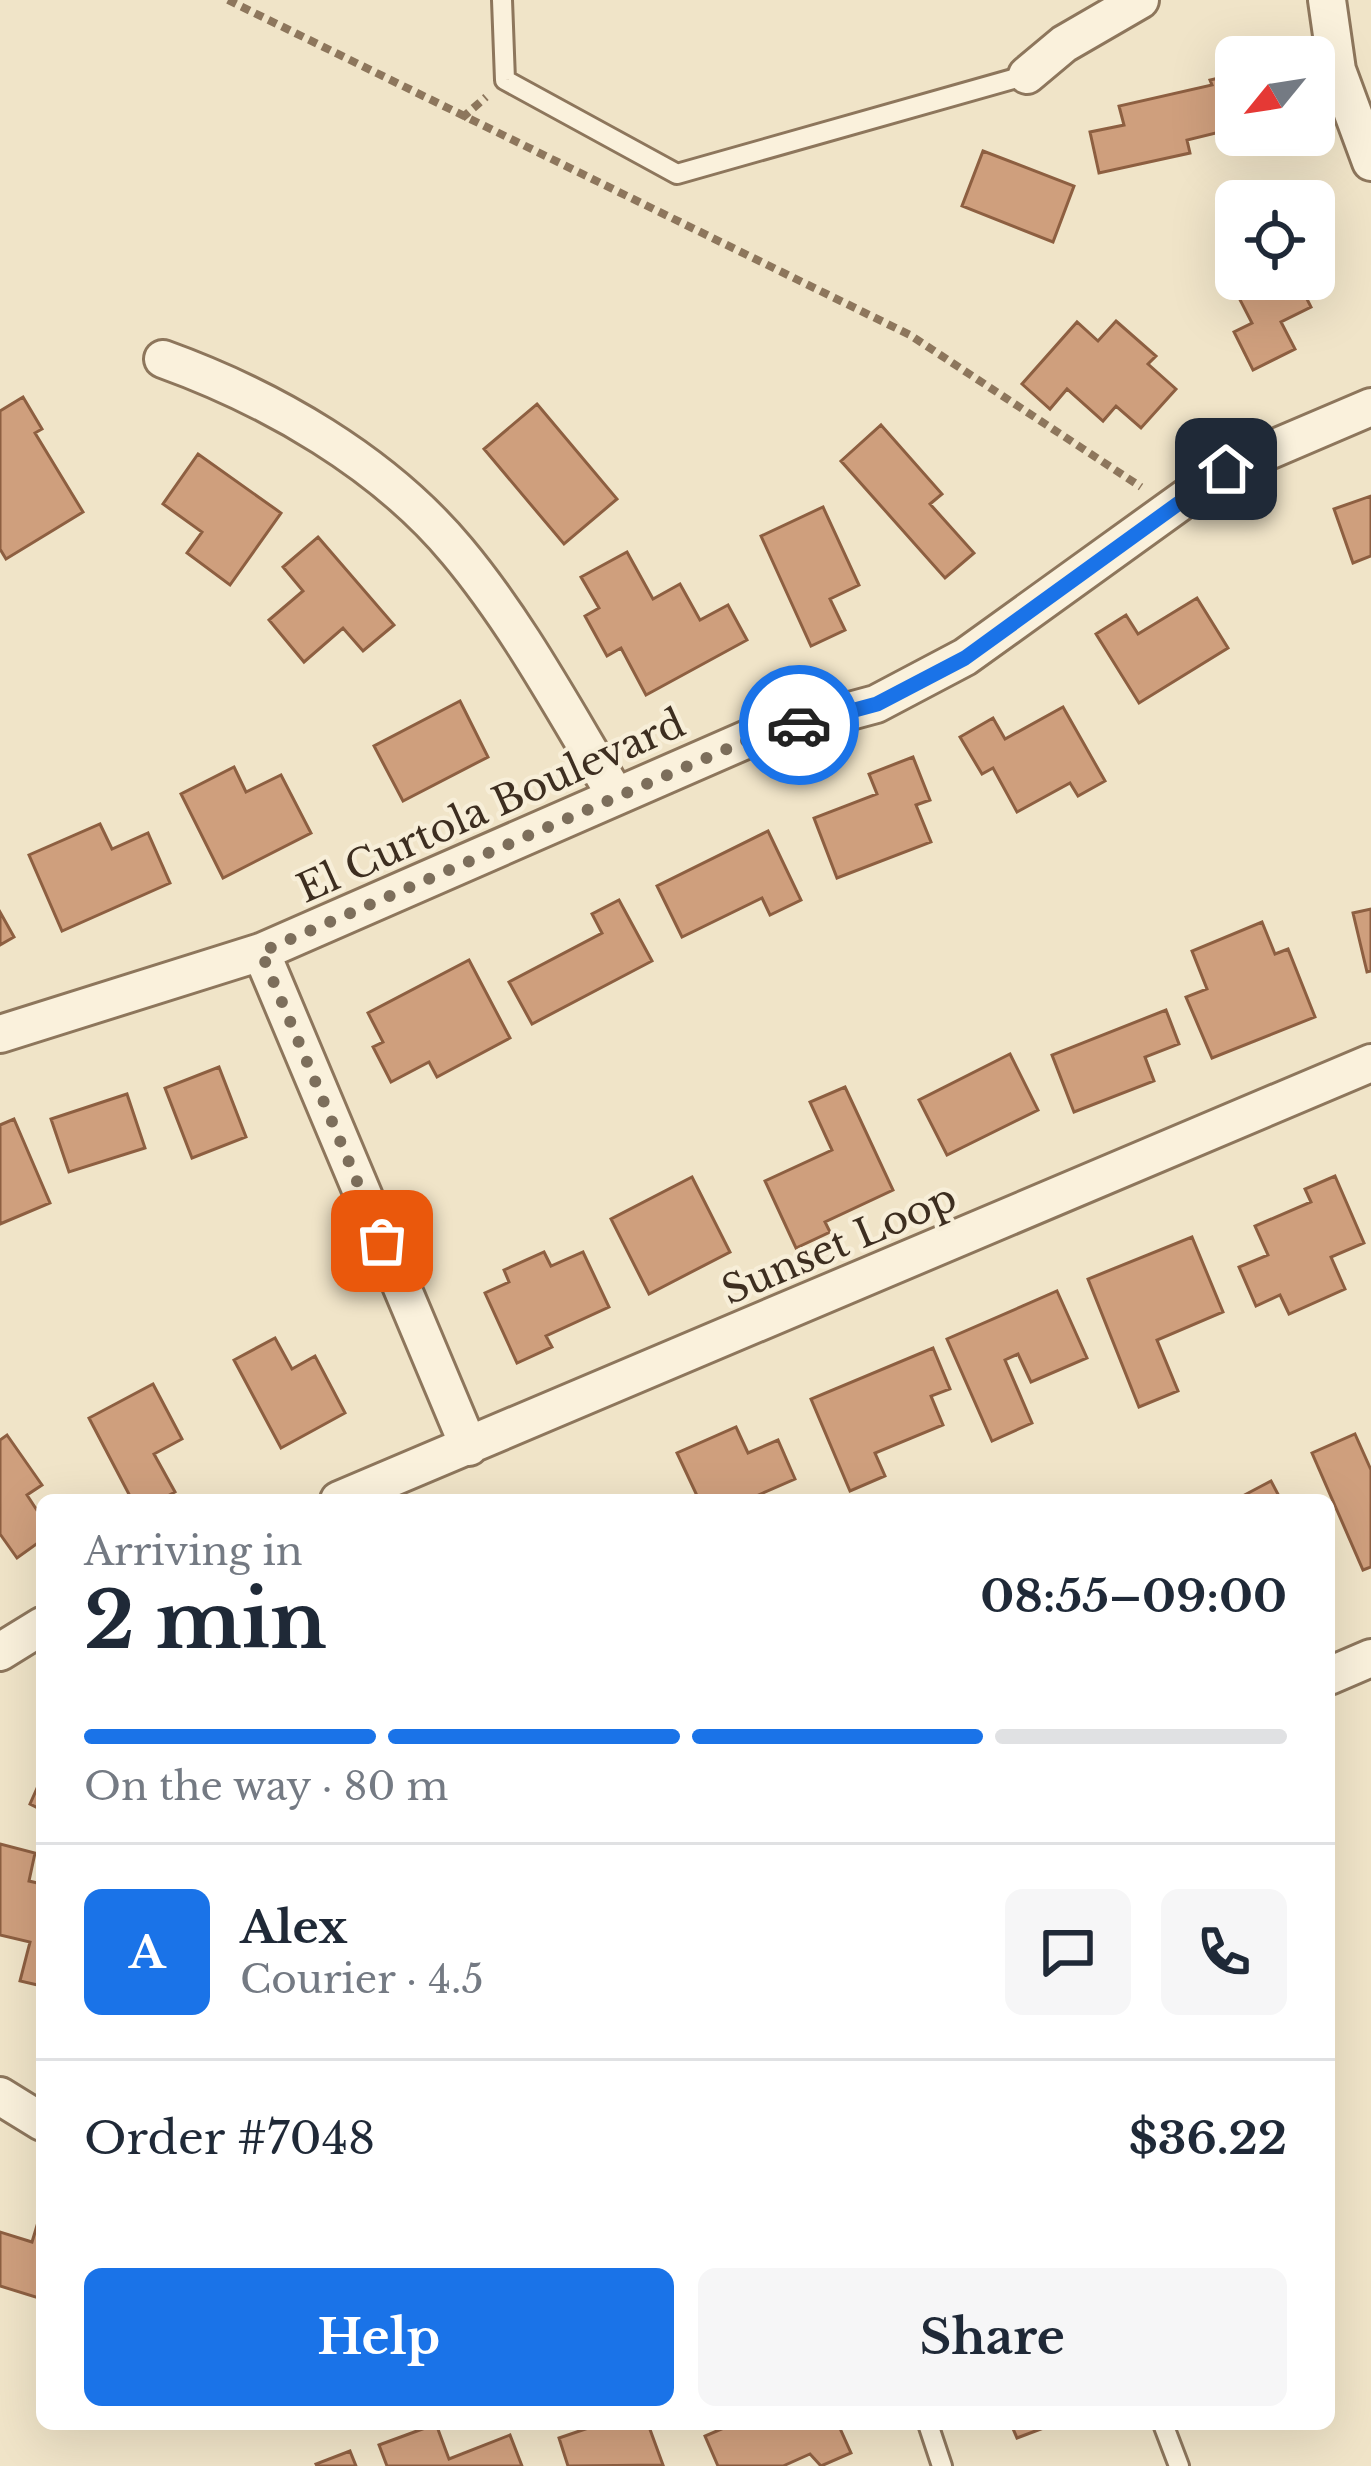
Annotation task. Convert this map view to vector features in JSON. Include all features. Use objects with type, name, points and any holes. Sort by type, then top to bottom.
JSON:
[{"type":"street","points":[[1027,75],[1064,44],[1140,0]]},
{"type":"street","points":[[1327,0],[1337,70],[1371,162]]},
{"type":"street","points":[[163,359],[244,388],[395,488],[457,551],[513,628],[616,796]]},
{"type":"street","name":"El Curtola Boulevard","points":[[0,1034],[261,952],[750,739],[877,704],[965,658],[1169,505],[1226,469],[1371,407]]},
{"type":"street","points":[[261,952],[470,1447]]},
{"type":"street","name":"Sunset Loop","points":[[354,1494],[1371,1063]]},
{"type":"street","points":[[0,1652],[36,1630]]},
{"type":"street","points":[[1335,1673],[1371,1658]]},
{"type":"street","points":[[0,2096],[36,2118]]},
{"type":"lane","points":[[502,0],[505,80],[677,174],[1027,75]]},
{"type":"lane","points":[[930,2430],[942,2466]]},
{"type":"lane","points":[[1165,2430],[1178,2466]]},
{"type":"path","points":[[228,0],[910,335],[1169,505]]},
{"type":"building","points":[[1215,79],[1215,133],[1187,140],[1190,153],[1099,173],[1090,132],[1124,125],[1119,106],[1212,85],[1210,80]]},
{"type":"building","points":[[983,151],[1074,186],[1053,242],[962,206]]},
{"type":"building","points":[[1240,300],[1308,300],[1311,307],[1281,322],[1295,349],[1253,370],[1234,332],[1252,323]]},
{"type":"building","points":[[1116,321],[1156,356],[1148,364],[1176,389],[1141,428],[1116,406],[1103,421],[1067,389],[1050,409],[1022,384],[1077,322],[1098,341]]},
{"type":"building","points":[[23,397],[42,429],[35,433],[83,512],[6,559],[0,549],[0,411]]},
{"type":"building","points":[[537,404],[617,499],[564,544],[484,449]]},
{"type":"building","points":[[881,425],[942,494],[930,504],[974,553],[945,578],[841,461]]},
{"type":"building","points":[[198,454],[281,513],[230,585],[187,553],[202,532],[163,504]]},
{"type":"building","points":[[1371,496],[1371,556],[1353,563],[1334,509]]},
{"type":"building","points":[[823,507],[859,585],[830,599],[845,630],[811,646],[761,536]]},
{"type":"building","points":[[318,537],[394,625],[363,651],[343,628],[304,662],[269,620],[303,591],[283,567]]},
{"type":"building","points":[[627,552],[653,599],[680,584],[700,620],[728,605],[747,640],[646,695],[621,648],[607,656],[585,616],[599,608],[581,577]]},
{"type":"building","points":[[1197,598],[1228,648],[1139,703],[1096,634],[1126,615],[1138,634]]},
{"type":"building","points":[[460,701],[488,757],[403,801],[374,746]]},
{"type":"building","points":[[1063,707],[1105,781],[1078,796],[1070,783],[1017,812],[993,768],[982,774],[960,737],[993,718],[1005,739]]},
{"type":"building","points":[[913,757],[930,800],[916,805],[931,842],[837,878],[814,818],[877,794],[869,774]]},
{"type":"building","points":[[234,767],[246,792],[281,775],[311,833],[223,878],[181,794]]},
{"type":"building","points":[[100,824],[112,849],[148,833],[170,883],[62,931],[29,855]]},
{"type":"building","points":[[768,831],[801,900],[770,915],[762,898],[682,937],[657,886]]},
{"type":"building","points":[[619,900],[652,961],[532,1024],[509,982],[602,933],[592,914]]},
{"type":"building","points":[[1371,909],[1371,971],[1367,972],[1353,913]]},
{"type":"building","points":[[0,912],[14,937],[0,945]]},
{"type":"building","points":[[1262,922],[1275,954],[1288,949],[1315,1017],[1212,1058],[1186,997],[1207,989],[1192,951]]},
{"type":"building","points":[[469,960],[510,1038],[437,1077],[429,1062],[391,1082],[373,1047],[383,1042],[368,1013]]},
{"type":"building","points":[[1166,1010],[1179,1044],[1145,1057],[1154,1081],[1074,1112],[1052,1055]]},
{"type":"building","points":[[1010,1054],[1038,1110],[947,1155],[919,1100]]},
{"type":"building","points":[[219,1067],[246,1137],[192,1158],[165,1088]]},
{"type":"building","points":[[845,1087],[893,1190],[825,1222],[830,1232],[796,1248],[765,1181],[832,1150],[810,1102]]},
{"type":"building","points":[[127,1094],[145,1148],[69,1172],[51,1119]]},
{"type":"building","points":[[14,1119],[50,1203],[0,1224],[0,1125]]},
{"type":"building","points":[[1335,1176],[1364,1243],[1331,1257],[1345,1289],[1289,1314],[1280,1295],[1256,1306],[1239,1267],[1268,1255],[1255,1226],[1311,1202],[1305,1189]]},
{"type":"building","points":[[692,1177],[730,1252],[649,1294],[611,1219]]},
{"type":"building","points":[[1192,1237],[1223,1312],[1157,1340],[1178,1391],[1139,1407],[1088,1279]]},
{"type":"building","points":[[544,1252],[551,1266],[583,1252],[609,1307],[546,1336],[552,1347],[517,1363],[485,1293],[509,1282],[504,1270]]},
{"type":"building","points":[[1057,1291],[1087,1358],[1031,1382],[1018,1354],[1005,1360],[1032,1423],[992,1441],[947,1339]]},
{"type":"building","points":[[275,1338],[292,1369],[315,1356],[345,1413],[281,1448],[234,1360]]},
{"type":"building","points":[[933,1348],[950,1389],[931,1396],[943,1425],[875,1453],[885,1476],[850,1491],[811,1399]]},
{"type":"building","points":[[153,1384],[182,1439],[154,1454],[175,1492],[129,1494],[89,1418]]},
{"type":"building","points":[[736,1427],[748,1453],[778,1440],[795,1479],[761,1494],[696,1494],[677,1453]]},
{"type":"building","points":[[1355,1434],[1371,1470],[1371,1567],[1363,1570],[1335,1506],[1335,1494],[1330,1494],[1312,1453]]},
{"type":"building","points":[[7,1435],[42,1485],[27,1495],[36,1509],[36,1544],[17,1558],[0,1534],[0,1440]]},
{"type":"building","points":[[1271,1481],[1278,1494],[1246,1494]]},
{"type":"building","points":[[0,1844],[35,1853],[29,1881],[36,1883],[36,1985],[20,1981],[30,1942],[0,1935]]},
{"type":"building","points":[[36,2229],[36,2297],[0,2286],[0,2232],[32,2242]]},
{"type":"building","points":[[420,2430],[438,2430],[449,2459],[510,2435],[522,2466],[387,2466],[379,2445]]},
{"type":"building","points":[[582,2430],[650,2430],[663,2465],[568,2466],[559,2438]]},
{"type":"building","points":[[719,2430],[841,2430],[851,2453],[821,2466],[810,2454],[783,2466],[718,2466],[705,2436]]},
{"type":"building","points":[[1014,2430],[1038,2430],[1017,2438]]},
{"type":"building","points":[[350,2451],[356,2466],[316,2464]]},
{"type":"way so far","points":[[382,1241],[261,952],[750,739],[799,725]]},
{"type":"route","points":[[799,725],[877,704],[965,658],[1169,505],[1226,469]]}]
